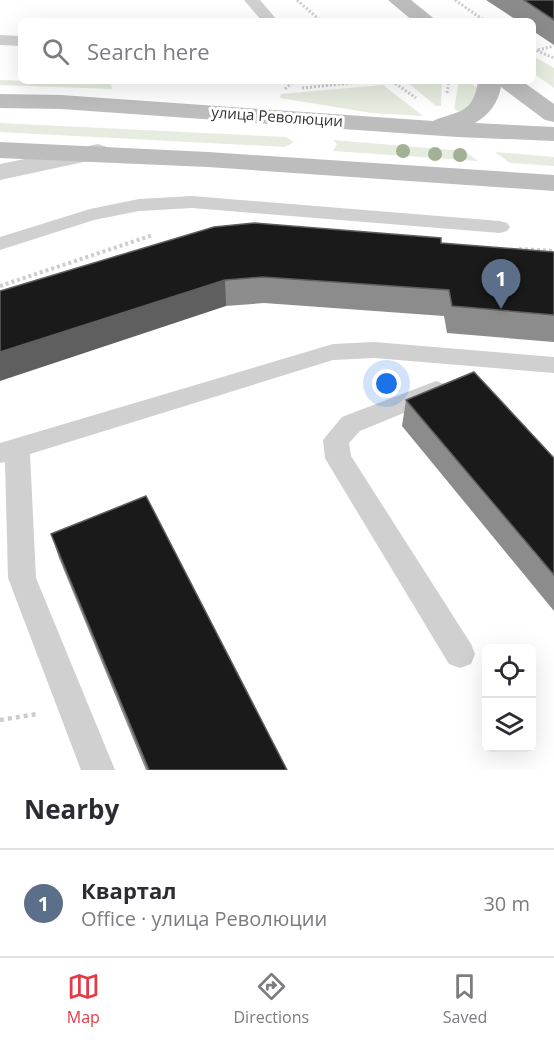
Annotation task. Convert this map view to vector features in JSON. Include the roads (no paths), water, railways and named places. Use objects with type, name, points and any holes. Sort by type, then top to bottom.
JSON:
[{"type":"main road","points":[[398,0],[422,18]]},
{"type":"main road","points":[[424,127],[451,124],[470,116],[489,96],[490,84]]},
{"type":"main road","points":[[511,84],[554,115]]},
{"type":"main road","name":"улица Революции","points":[[0,101],[554,134]]},
{"type":"main road","points":[[263,162],[289,159],[308,149],[311,142],[306,128],[288,118],[276,116]]},
{"type":"main road","points":[[0,150],[99,152],[554,183]]},
{"type":"street","points":[[0,172],[99,152]]},
{"type":"lane","points":[[251,0],[263,10],[268,18]]},
{"type":"lane","points":[[0,40],[18,40]]},
{"type":"lane","points":[[0,244],[90,215],[139,205],[192,202],[500,227]]},
{"type":"lane","points":[[98,770],[22,578],[8,451],[333,351],[374,350],[554,365]]},
{"type":"lane","points":[[460,380],[351,424],[336,440],[338,458],[460,654]]},
{"type":"place","name":"Квартал","points":[[501,309]]}]
